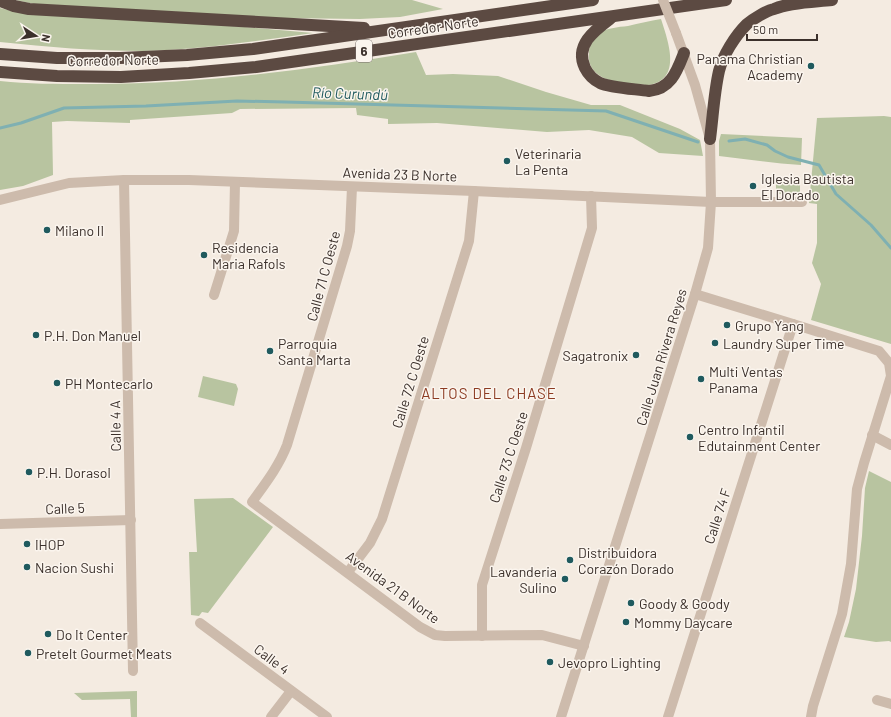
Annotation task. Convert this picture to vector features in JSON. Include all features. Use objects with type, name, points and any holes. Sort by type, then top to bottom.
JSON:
[{"type":"highway","name":"Corredor Norte","points":[[0,54],[57,58],[120,58],[187,55],[252,49],[593,0]]},
{"type":"highway","name":"Corredor Norte","points":[[0,72],[56,76],[121,77],[256,67],[726,0]]},
{"type":"highway","points":[[710,139],[714,99],[719,70],[735,38],[748,23],[774,9],[796,4],[832,0]]},
{"type":"highway","points":[[0,1],[29,9],[391,30]]},
{"type":"highway","points":[[613,16],[591,35],[586,42],[583,51],[582,62],[586,71],[600,83],[609,86],[649,91],[661,88],[670,82],[684,53]]},
{"type":"street","name":"Calle Juan Rivera Reyes","points":[[561,717],[695,294],[708,248],[711,202],[710,139],[695,85],[663,0]]},
{"type":"street","name":"Avenida 23 B Norte","points":[[0,200],[69,183],[124,180],[189,180],[711,202],[802,202]]},
{"type":"street","name":"Calle 4 A","points":[[124,180],[133,671]]},
{"type":"street","points":[[214,295],[234,231],[235,182]]},
{"type":"street","name":"Calle 71 C Oeste","points":[[252,502],[277,466],[287,445],[347,246],[350,231],[352,187]]},
{"type":"street","name":"Calle 72 C Oeste","points":[[348,572],[370,543],[382,520],[469,241],[474,191]]},
{"type":"street","name":"Calle 73 C Oeste","points":[[482,636],[482,585],[526,448],[592,228],[592,196]]},
{"type":"street","points":[[695,294],[879,351],[889,363],[891,376],[857,489],[851,564],[842,614],[813,706],[811,717]]},
{"type":"street","name":"Calle 74 F","points":[[668,717],[793,324]]},
{"type":"street","points":[[872,435],[891,445]]},
{"type":"street","name":"Avenida 21 B Norte","points":[[252,502],[420,627],[435,634],[445,636],[542,635],[584,646]]},
{"type":"street","name":"Calle 5","points":[[0,524],[131,520]]},
{"type":"street","name":"Calle 4","points":[[200,623],[327,717]]},
{"type":"street","points":[[271,717],[291,691]]},
{"type":"street","points":[[877,700],[891,704]]},
{"type":"green space","points":[[16,0],[412,0],[443,9],[400,17],[360,19],[281,18],[34,4]]},
{"type":"green space","points":[[0,8],[16,12],[222,25],[313,33],[228,45],[186,49],[125,51],[54,47],[0,42]]},
{"type":"green space","points":[[661,19],[667,38],[670,58],[666,76],[659,82],[648,85],[629,84],[609,80],[594,71],[590,63],[589,50],[594,38],[598,34],[612,28]]},
{"type":"green space","points":[[416,52],[426,75],[453,74],[498,76],[591,105],[620,105],[680,129],[700,140],[703,156],[659,153],[632,137],[589,130],[547,132],[437,123],[388,124],[388,119],[357,115],[356,108],[240,109],[232,113],[130,120],[130,123],[52,122],[53,175],[23,186],[0,190],[0,81],[63,84],[127,84],[168,82],[251,75],[333,65]]},
{"type":"green space","points":[[891,117],[891,344],[811,320],[821,284],[812,263],[817,243],[817,204],[809,203],[817,118]]},
{"type":"green space","points":[[721,134],[802,138],[801,165],[719,156],[719,141]]},
{"type":"green space","points":[[776,180],[800,180],[800,194],[776,194]]},
{"type":"green space","points":[[203,376],[236,384],[238,389],[234,406],[198,397]]},
{"type":"green space","points":[[869,471],[891,482],[891,642],[876,642],[844,637],[849,622],[856,589],[862,536],[865,488]]},
{"type":"green space","points":[[233,498],[273,527],[208,613],[202,612],[199,616],[191,615],[189,552],[197,552],[194,499]]},
{"type":"green space","points":[[137,691],[137,717],[131,717],[130,699],[82,700],[74,693]]},
{"type":"waterway","name":"Río Curundú","points":[[0,128],[21,123],[64,108],[146,106],[237,101],[606,111],[698,142]]},
{"type":"waterway","name":"Río Curundú","points":[[729,141],[745,139],[767,145],[775,151],[788,157],[819,165],[836,194],[871,225],[891,248]]},
{"type":"place","name":"Panama Christian Academy","points":[[811,66]]},
{"type":"place","name":"Veterinaria La Penta","points":[[507,161]]},
{"type":"place","name":"Iglesia Bautista El Dorado","points":[[753,186]]},
{"type":"place","name":"Milano II","points":[[47,230]]},
{"type":"place","name":"Residencia Maria Rafols","points":[[204,255]]},
{"type":"place","name":"Grupo Yang","points":[[727,325]]},
{"type":"place","name":"P.H. Don Manuel","points":[[36,335]]},
{"type":"place","name":"Laundry Super Time","points":[[715,343]]},
{"type":"place","name":"Parroquia Santa Marta","points":[[270,351]]},
{"type":"place","name":"Sagatronix","points":[[636,355]]},
{"type":"place","name":"Multi Ventas Panama","points":[[701,379]]},
{"type":"place","name":"PH Montecarlo","points":[[57,383]]},
{"type":"place","name":"Centro Infantil Edutainment Center","points":[[690,437]]},
{"type":"place","name":"P.H. Dorasol","points":[[29,472]]},
{"type":"place","name":"IHOP","points":[[27,544]]},
{"type":"place","name":"Distribuidora Corazón Dorado","points":[[570,560]]},
{"type":"place","name":"Nacion Sushi","points":[[27,567]]},
{"type":"place","name":"Lavanderia Sulino","points":[[565,579]]},
{"type":"place","name":"Goody & Goody","points":[[631,603]]},
{"type":"place","name":"Mommy Daycare","points":[[626,622]]},
{"type":"place","name":"Do It Center","points":[[48,634]]},
{"type":"place","name":"Pretelt Gourmet Meats","points":[[28,653]]},
{"type":"place","name":"Jevopro Lighting","points":[[550,662]]},
{"type":"district","name":"ALTOS DEL CHASE","points":[[489,393]]}]
